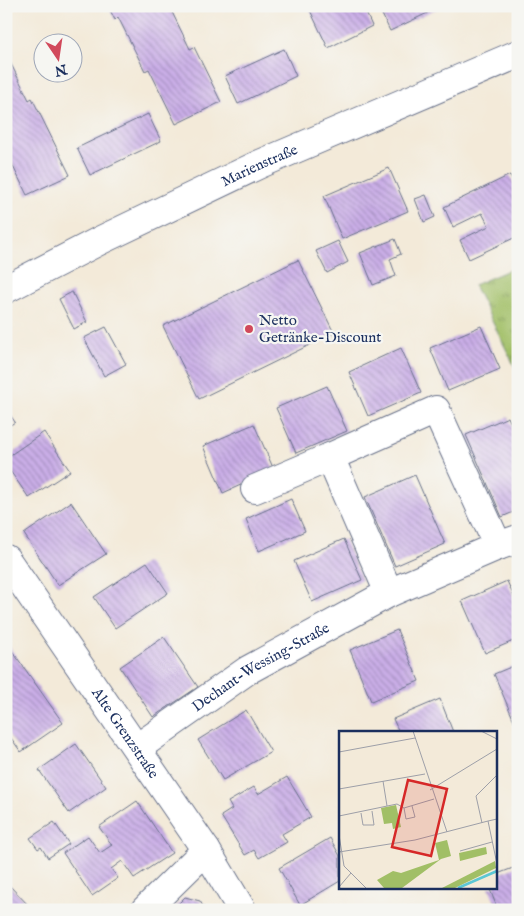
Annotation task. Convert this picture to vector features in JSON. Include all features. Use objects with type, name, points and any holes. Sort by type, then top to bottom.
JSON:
[{"type":"street","name":"Marienstraße","points":[[6,288],[260,164],[518,54]]},
{"type":"street","name":"Dechant-Wessing-Straße","points":[[137,748],[248,670],[389,593],[508,542],[436,410],[255,489]]},
{"type":"street","points":[[330,457],[389,593]]},
{"type":"street","name":"Alte Grenzstraße","points":[[6,558],[206,850],[242,910]]},
{"type":"street","points":[[145,910],[206,850]]},
{"type":"green space","points":[[518,266],[518,373],[474,285]]},
{"type":"building","points":[[108,6],[169,6],[190,49],[194,47],[221,102],[176,124],[149,69],[145,71],[118,17],[115,20]]},
{"type":"building","points":[[308,6],[363,6],[372,26],[328,48]]},
{"type":"building","points":[[378,6],[442,6],[390,31]]},
{"type":"building","points":[[284,49],[296,76],[238,104],[225,76]]},
{"type":"building","points":[[6,54],[29,100],[32,98],[70,175],[27,195],[6,152]]},
{"type":"building","points":[[148,114],[161,141],[90,175],[77,148]]},
{"type":"building","points":[[389,168],[408,211],[342,239],[324,196]]},
{"type":"building","points":[[510,175],[518,191],[518,236],[469,259],[460,240],[489,226],[482,213],[453,227],[444,207]]},
{"type":"building","points":[[426,195],[435,217],[424,222],[415,199]]},
{"type":"building","points":[[395,239],[401,254],[390,259],[396,276],[373,285],[360,253]]},
{"type":"building","points":[[338,241],[348,262],[327,273],[316,251]]},
{"type":"building","name":"Netto Getränke-Discount","points":[[298,260],[334,333],[199,399],[163,326]]},
{"type":"building","points":[[72,292],[87,322],[74,329],[59,299]]},
{"type":"building","points":[[481,326],[500,369],[448,391],[430,348]]},
{"type":"building","points":[[106,327],[126,364],[104,376],[84,338]]},
{"type":"building","points":[[401,348],[421,393],[368,416],[349,372]]},
{"type":"building","points":[[327,386],[347,431],[296,453],[276,408]]},
{"type":"building","points":[[6,409],[15,422],[6,428]]},
{"type":"building","points":[[508,417],[518,439],[518,510],[502,517],[466,435]]},
{"type":"building","points":[[254,424],[274,470],[223,493],[203,446]]},
{"type":"building","points":[[44,432],[70,471],[29,498],[6,465],[6,458]]},
{"type":"building","points":[[415,475],[445,544],[395,566],[365,497]]},
{"type":"building","points":[[291,499],[305,531],[259,551],[246,519]]},
{"type":"building","points":[[71,502],[106,554],[58,585],[24,534]]},
{"type":"building","points":[[344,539],[362,580],[312,602],[294,561]]},
{"type":"building","points":[[147,562],[168,593],[115,628],[94,597]]},
{"type":"building","points":[[507,581],[518,606],[518,639],[485,653],[462,601]]},
{"type":"building","points":[[397,630],[419,681],[371,701],[350,650]]},
{"type":"building","points":[[164,637],[198,687],[153,717],[120,667]]},
{"type":"building","points":[[6,642],[63,723],[21,752],[6,731]]},
{"type":"building","points":[[518,664],[518,730],[494,674]]},
{"type":"building","points":[[440,699],[453,731],[399,731],[393,719]]},
{"type":"building","points":[[246,710],[271,752],[223,780],[198,740]]},
{"type":"building","points":[[76,744],[106,787],[69,813],[39,770]]},
{"type":"building","points":[[287,777],[311,817],[282,834],[287,842],[259,858],[254,850],[245,855],[221,816],[232,809],[228,802],[254,787],[258,794]]},
{"type":"building","points":[[137,801],[172,853],[134,878],[122,861],[111,869],[118,878],[92,896],[63,853],[88,836],[100,853],[112,845],[99,827]]},
{"type":"building","points":[[54,822],[69,844],[48,858],[41,847],[38,849],[30,838]]},
{"type":"building","points":[[330,838],[339,854],[339,882],[300,905],[279,868]]},
{"type":"building","points":[[518,866],[518,910],[498,910],[489,888],[496,888],[496,875]]},
{"type":"building","points":[[6,882],[33,910],[15,910],[6,901]]},
{"type":"building","points":[[185,897],[200,901],[205,910],[172,910]]},
{"type":"place","name":"Netto Getränke-Discount","points":[[249,329]]}]
